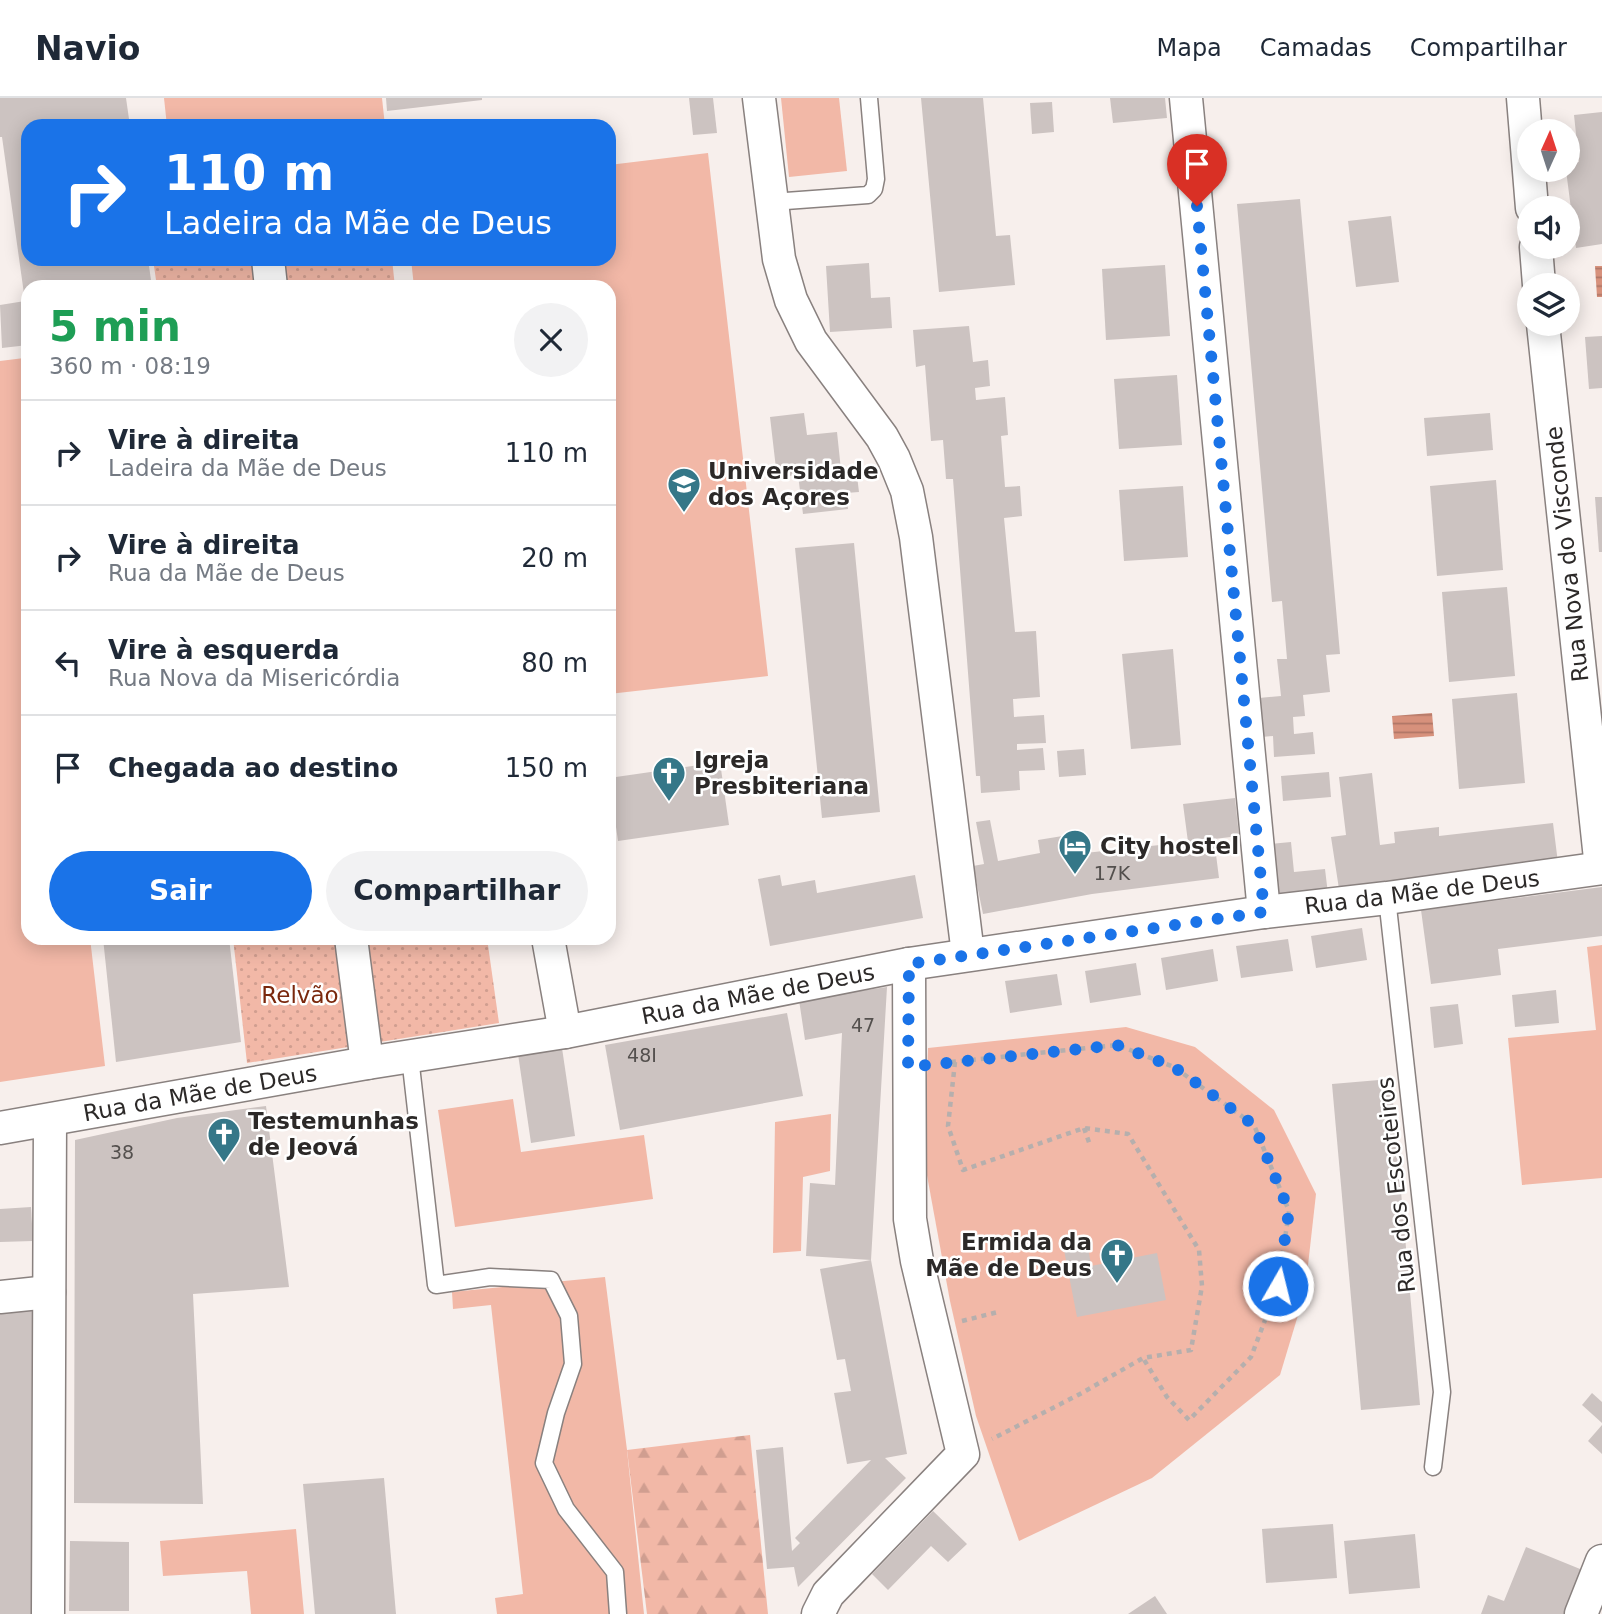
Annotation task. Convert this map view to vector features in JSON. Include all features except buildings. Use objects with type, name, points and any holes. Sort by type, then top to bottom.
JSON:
[{"type":"street","points":[[759,98],[779,258],[791,300],[811,341],[882,437],[907,491],[916,537],[968,954]]},
{"type":"street","points":[[1186,98],[1264,912]]},
{"type":"street","points":[[1523,98],[1531,196]]},
{"type":"street","name":"Rua Nova do Visconde","points":[[1544,336],[1602,868]]},
{"type":"street","name":"Rua da Mãe de Deus","points":[[0,1128],[368,1063],[565,1032],[968,954],[1602,868]]},
{"type":"street","points":[[352,945],[368,1063]]},
{"type":"street","points":[[549,945],[565,1032]]},
{"type":"street","points":[[818,1614],[828,1594],[963,1454],[917,1261],[910,1219],[909,964]]},
{"type":"street","points":[[48,1614],[50,1121]]},
{"type":"street","points":[[0,1297],[49,1292]]},
{"type":"street","points":[[1581,1614],[1602,1561]]},
{"type":"lane","points":[[772,202],[869,195],[876,179],[869,98]]},
{"type":"lane","name":"Rua dos Escoteiros","points":[[1387,898],[1443,1392],[1433,1466]]},
{"type":"lane","points":[[410,1057],[436,1285],[490,1277],[551,1280],[569,1316],[573,1364],[556,1413],[544,1463],[566,1509],[615,1572],[618,1614]]},
{"type":"path","points":[[908,1067],[1117,1045],[1174,1067],[1254,1125],[1289,1211],[1278,1286],[1251,1357],[1189,1420],[1167,1396],[1143,1358]]},
{"type":"path","points":[[955,1062],[948,1126],[963,1170],[1084,1128],[1128,1134],[1199,1250],[1202,1286],[1191,1350],[1143,1358],[1080,1394],[963,1454]]},
{"type":"path","points":[[1084,1128],[1090,1145]]},
{"type":"green space","points":[[164,98],[382,98],[384,119],[166,119]]},
{"type":"green space","points":[[781,98],[839,98],[847,171],[789,177]]},
{"type":"green space","points":[[708,153],[768,676],[616,693],[616,280],[413,280],[412,266],[616,266],[616,164]]},
{"type":"green space","points":[[154,266],[393,266],[394,280],[156,280]]},
{"type":"green space","points":[[21,358],[21,945],[91,945],[105,1066],[0,1082],[0,361]]},
{"type":"green space","name":"Relvão","points":[[234,945],[488,945],[499,1023],[247,1063]]},
{"type":"green space","points":[[1602,945],[1602,1178],[1522,1185],[1508,1038],[1596,1030],[1587,947]]},
{"type":"green space","points":[[1126,1027],[1195,1047],[1274,1110],[1316,1194],[1305,1292],[1280,1375],[1152,1478],[1019,1541],[976,1416],[950,1301],[924,1159],[928,1048]]},
{"type":"green space","points":[[513,1099],[521,1152],[644,1135],[653,1199],[455,1227],[438,1110]]},
{"type":"green space","points":[[831,1114],[830,1171],[803,1177],[801,1251],[773,1253],[775,1122]]},
{"type":"green space","points":[[605,1277],[644,1614],[497,1614],[495,1598],[523,1594],[491,1305],[453,1309],[452,1292]]},
{"type":"green space","points":[[750,1435],[768,1614],[647,1614],[627,1450]]},
{"type":"green space","points":[[296,1529],[304,1614],[251,1614],[247,1571],[163,1576],[160,1541]]},
{"type":"shaded area","points":[[1595,266],[1602,266],[1602,297],[1597,297]]},
{"type":"shaded area","points":[[1432,713],[1434,736],[1394,739],[1392,716]]},
{"type":"place","name":"Universidade dos Açores","points":[[684,514]]},
{"type":"place","name":"Igreja Presbiteriana","points":[[669,803]]},
{"type":"place","name":"City hostel","points":[[1075,876]]},
{"type":"place","name":"Testemunhas de Jeová","points":[[224,1164]]},
{"type":"place","name":"Ermida da Mãe de Deus","points":[[1117,1285]]},
{"type":"route","points":[[1197,206],[1264,912],[909,964],[908,1067],[1117,1045],[1174,1067],[1254,1125],[1289,1211],[1278,1286]]}]
